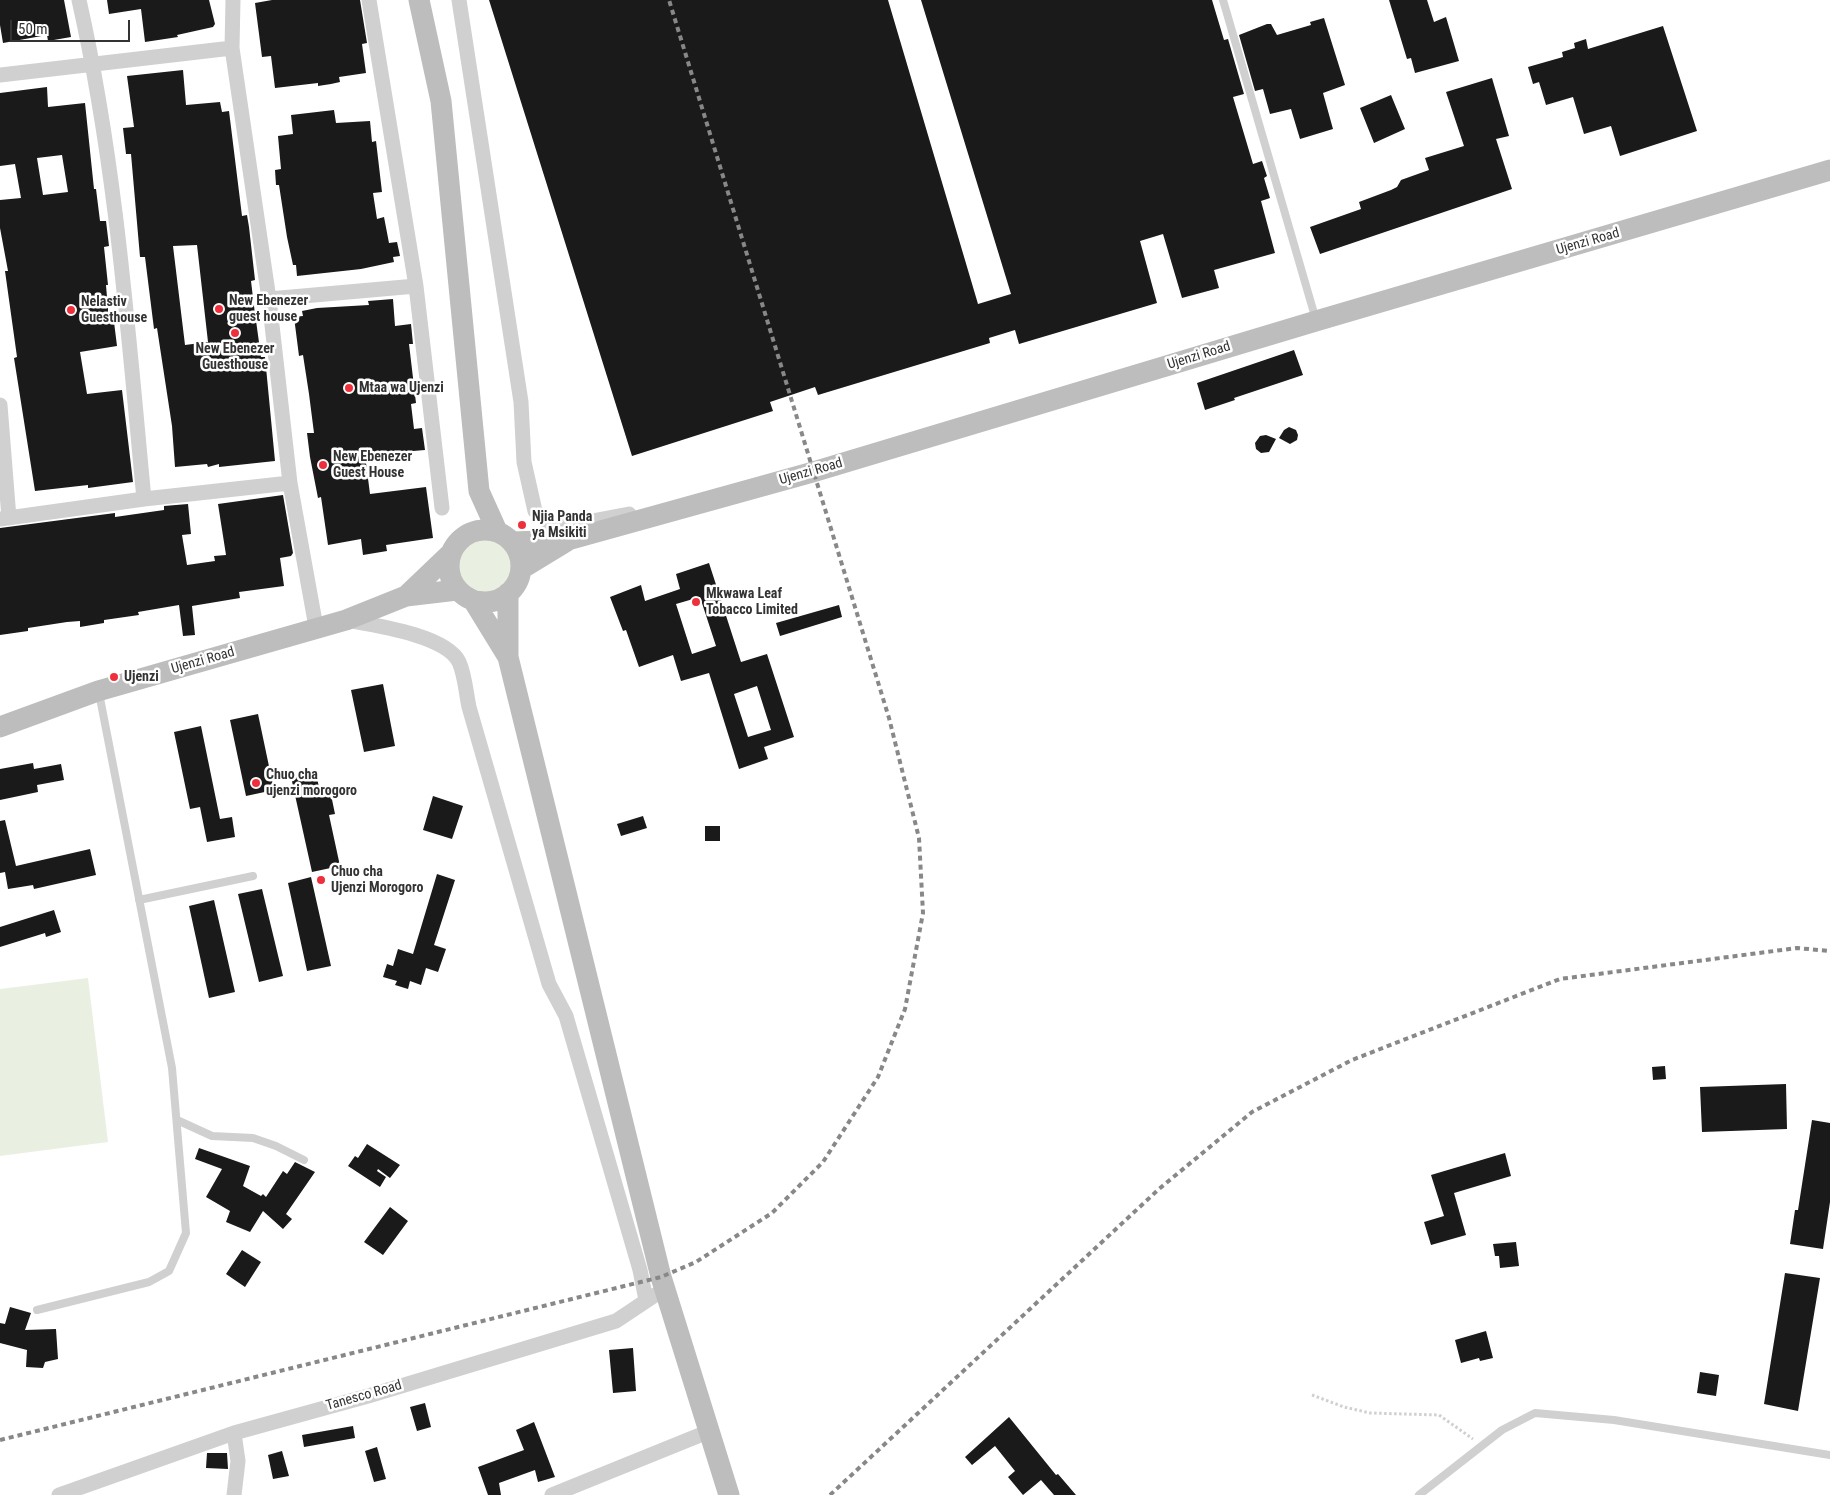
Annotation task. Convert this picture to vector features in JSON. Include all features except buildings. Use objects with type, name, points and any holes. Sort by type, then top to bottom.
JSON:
[{"type":"street","points":[[79,0],[93,64],[118,235],[144,499]]},
{"type":"street","points":[[233,0],[232,48],[269,299],[290,484],[316,627]]},
{"type":"street","points":[[369,0],[416,286],[442,508]]},
{"type":"street","points":[[419,0],[441,100],[479,491],[465,535]]},
{"type":"street","points":[[460,0],[521,402],[524,462],[535,511],[555,528],[728,496]]},
{"type":"street","points":[[0,76],[232,48]]},
{"type":"street","name":"Ujenzi Road","points":[[568,540],[728,496],[1830,170]]},
{"type":"street","points":[[269,299],[416,286]]},
{"type":"street","points":[[0,405],[4,518],[144,499],[290,484]]},
{"type":"street","points":[[406,596],[465,595],[492,602],[508,593],[515,586],[521,569],[517,550],[505,537],[479,491]]},
{"type":"street","points":[[406,596],[451,553],[456,543],[465,535],[481,530],[505,537],[568,540]]},
{"type":"street","points":[[521,569],[568,540]]},
{"type":"street","points":[[451,553],[449,572],[508,658]]},
{"type":"street","points":[[508,593],[508,658],[664,1289],[729,1495]]},
{"type":"street","name":"Ujenzi Road","points":[[0,727],[98,691],[316,627],[346,620],[406,596]]},
{"type":"street","points":[[346,620],[430,640],[448,650],[459,661],[469,707],[549,984],[566,1016],[640,1270],[646,1300]]},
{"type":"street","name":"Tanesco Road","points":[[59,1495],[234,1433],[368,1396],[616,1321],[664,1289]]},
{"type":"street","points":[[552,1495],[710,1430]]},
{"type":"street","points":[[234,1433],[238,1461],[234,1495]]},
{"type":"lane","points":[[1223,0],[1316,321]]},
{"type":"lane","points":[[36,1310],[149,1282],[169,1270],[186,1233],[172,1068],[98,691]]},
{"type":"lane","points":[[139,900],[253,876]]},
{"type":"lane","points":[[177,1120],[212,1136],[253,1138],[276,1146],[304,1160]]},
{"type":"lane","points":[[1419,1495],[1502,1430],[1535,1413],[1614,1420],[1830,1455]]},
{"type":"path","points":[[1312,1394],[1344,1407],[1370,1413],[1439,1415],[1481,1446]]},
{"type":"green space","points":[[486,536],[497,538],[510,549],[515,565],[513,576],[502,589],[486,594],[475,592],[462,581],[457,565],[459,554],[470,541]]},
{"type":"green space","points":[[88,978],[108,1142],[0,1156],[0,989]]},
{"type":"railway","points":[[0,1440],[661,1277],[696,1262],[772,1213],[823,1162],[878,1077],[905,1009],[923,913],[919,838],[889,718],[669,0]]},
{"type":"railway","points":[[830,1495],[1159,1189],[1252,1112],[1352,1060],[1560,979],[1797,948],[1830,951]]},
{"type":"place","name":"New Ebenezer guest house","points":[[219,309]]},
{"type":"place","name":"Nelastiv Guesthouse","points":[[71,310]]},
{"type":"place","name":"New Ebenezer Guesthouse","points":[[235,333]]},
{"type":"place","name":"Mtaa wa Ujenzi","points":[[349,388]]},
{"type":"place","name":"New Ebenezer Guest House","points":[[323,465]]},
{"type":"place","name":"Njia Panda ya Msikiti","points":[[522,525]]},
{"type":"place","name":"Mkwawa Leaf Tobacco Limited","points":[[696,602]]},
{"type":"place","name":"Ujenzi","points":[[114,677]]},
{"type":"place","name":"Chuo cha ujenzi morogoro","points":[[256,783]]},
{"type":"place","name":"Chuo cha Ujenzi Morogoro","points":[[321,880]]}]
